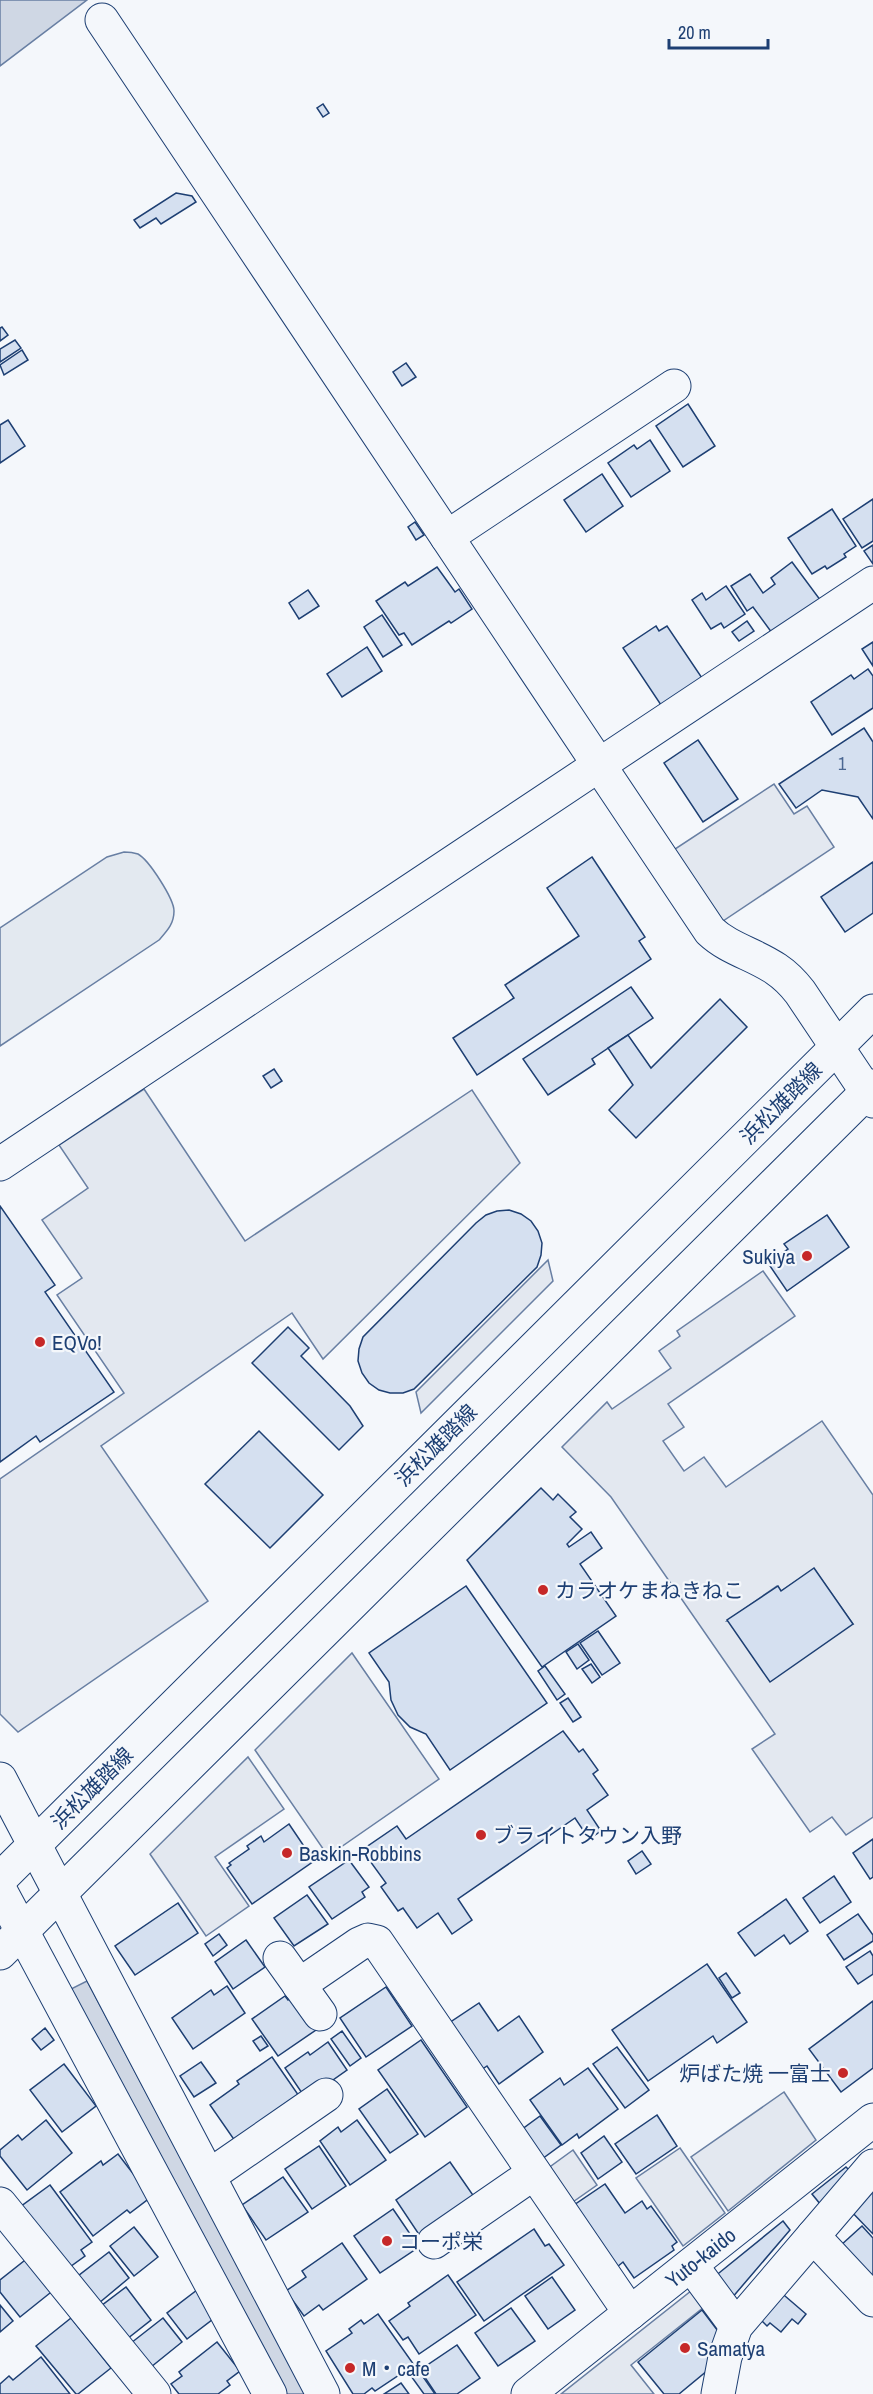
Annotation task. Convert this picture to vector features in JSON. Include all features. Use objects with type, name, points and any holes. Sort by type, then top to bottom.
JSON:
[{"type":"street","points":[[11,1942],[871,1093],[800,992],[788,979],[774,968],[721,941],[710,931],[102,20]]},
{"type":"street","points":[[447,537],[674,386]]},
{"type":"street","points":[[0,1164],[873,583]]},
{"type":"street","name":"浜松雄踏線","points":[[0,1879],[873,1011]]},
{"type":"street","points":[[0,1779],[323,2394]]},
{"type":"street","points":[[0,1890],[11,1942],[270,2394]]},
{"type":"street","points":[[299,1984],[359,1944],[368,1940],[377,1942],[630,2313]]},
{"type":"street","points":[[280,1958],[320,2014]]},
{"type":"street","points":[[209,2176],[326,2095]]},
{"type":"street","name":"Yuto-kaido","points":[[528,2394],[691,2265],[868,2135]]},
{"type":"street","points":[[718,2394],[725,2358],[736,2325],[873,2166]]},
{"type":"street","points":[[434,2242],[534,2173]]},
{"type":"street","points":[[3,2213],[154,2394]]},
{"type":"street","points":[[813,2236],[873,2300]]},
{"type":"street","points":[[691,2265],[736,2325]]},
{"type":"shaded area","points":[[0,0],[87,0],[0,66]]},
{"type":"shaded area","points":[[774,784],[794,814],[807,806],[834,847],[720,923],[672,851]]},
{"type":"shaded area","points":[[124,852],[138,854],[160,880],[173,905],[174,916],[170,927],[159,940],[0,1046],[0,928],[107,857]]},
{"type":"shaded area","points":[[144,1089],[245,1241],[472,1090],[520,1163],[323,1359],[292,1313],[101,1446],[208,1601],[18,1732],[0,1714],[0,1479],[124,1393],[57,1295],[82,1278],[42,1220],[88,1188],[59,1145]]},
{"type":"shaded area","points":[[548,1260],[553,1281],[421,1413],[416,1392]]},
{"type":"shaded area","points":[[763,1271],[795,1316],[668,1404],[684,1427],[663,1441],[684,1471],[704,1457],[726,1487],[822,1421],[873,1495],[873,1817],[846,1835],[832,1817],[810,1832],[752,1749],[775,1734],[611,1497],[562,1447],[607,1402],[612,1409],[671,1368],[659,1351],[680,1336],[677,1331]],"holes":[[[814,1569],[853,1624],[727,1621],[777,1586],[781,1591]]]},
{"type":"shaded area","points":[[352,1653],[439,1779],[328,1856],[255,1750]]},
{"type":"shaded area","points":[[248,1757],[284,1809],[215,1857],[249,1906],[206,1936],[150,1854]]},
{"type":"shaded area","points":[[87,1981],[306,2394],[283,2394],[69,1990]]},
{"type":"shaded area","points":[[784,2092],[816,2140],[728,2211],[691,2157]]},
{"type":"shaded area","points":[[680,2148],[725,2213],[683,2246],[636,2178]]},
{"type":"shaded area","points":[[573,2150],[597,2185],[570,2204],[547,2169]]},
{"type":"shaded area","points":[[696,2287],[709,2303],[631,2365],[654,2394],[561,2394]]},
{"type":"building","points":[[323,104],[329,113],[323,117],[317,108]]},
{"type":"building","points":[[176,193],[192,196],[196,202],[161,224],[156,218],[140,228],[134,220]]},
{"type":"building","points":[[2,327],[8,335],[0,341],[0,328]]},
{"type":"building","points":[[15,340],[21,348],[0,362],[0,349]]},
{"type":"building","points":[[22,350],[28,360],[4,375],[0,365]]},
{"type":"building","points":[[406,363],[416,377],[402,386],[393,372]]},
{"type":"building","points":[[688,404],[715,446],[683,467],[656,426]]},
{"type":"building","points":[[8,420],[25,446],[0,463],[0,425]]},
{"type":"building","points":[[650,440],[670,471],[631,497],[608,463],[634,445],[637,449]]},
{"type":"building","points":[[602,474],[623,506],[586,532],[564,500]]},
{"type":"building","points":[[873,499],[873,541],[862,548],[843,519]]},
{"type":"building","points":[[832,509],[856,546],[844,554],[846,557],[827,569],[825,566],[812,574],[788,538]]},
{"type":"building","points":[[415,522],[424,535],[416,540],[408,527]]},
{"type":"building","points":[[873,545],[873,564],[864,551]]},
{"type":"building","points":[[792,562],[821,601],[772,633],[753,607],[747,611],[731,586],[750,574],[763,593],[775,584],[771,578]]},
{"type":"building","points":[[437,567],[455,592],[459,589],[472,609],[412,645],[404,633],[399,635],[376,601],[405,582],[408,586]]},
{"type":"building","points":[[726,586],[745,614],[724,628],[721,623],[711,629],[692,600],[702,593],[706,600]]},
{"type":"building","points":[[308,590],[319,606],[299,619],[289,603]]},
{"type":"building","points":[[382,615],[402,645],[383,657],[364,627]]},
{"type":"building","points":[[747,621],[754,631],[739,641],[732,632]]},
{"type":"building","points":[[656,626],[659,631],[667,626],[702,678],[661,705],[623,648]]},
{"type":"building","points":[[873,642],[873,666],[862,649]]},
{"type":"building","points":[[367,647],[382,671],[342,697],[327,674]]},
{"type":"building","points":[[868,669],[873,676],[873,708],[832,735],[811,702],[851,675],[854,679]]},
{"type":"building","points":[[864,728],[873,742],[873,819],[858,797],[822,790],[796,808],[779,784]]},
{"type":"building","points":[[698,740],[738,799],[703,822],[664,763]]},
{"type":"building","points":[[592,857],[645,937],[639,941],[651,959],[477,1075],[453,1038],[514,998],[505,985],[579,936],[547,888]]},
{"type":"building","points":[[873,862],[873,913],[845,932],[821,897]]},
{"type":"building","points":[[631,987],[653,1018],[592,1059],[595,1064],[548,1095],[523,1059]]},
{"type":"building","points":[[720,999],[747,1027],[636,1138],[609,1110],[633,1085],[608,1048],[628,1035],[651,1068]]},
{"type":"building","points":[[274,1069],[282,1081],[271,1088],[263,1076]]},
{"type":"building","name":"EQVo!","points":[[0,1206],[55,1285],[45,1292],[114,1392],[40,1442],[36,1436],[0,1462]]},
{"type":"building","points":[[509,1210],[531,1221],[538,1231],[542,1243],[537,1267],[414,1389],[403,1393],[390,1393],[379,1390],[369,1383],[358,1361],[363,1337],[476,1223],[486,1215]]},
{"type":"building","name":"Sukiya","points":[[827,1215],[849,1247],[787,1291],[768,1263],[788,1249],[784,1244]]},
{"type":"building","points":[[288,1327],[309,1348],[301,1356],[350,1406],[363,1426],[339,1450],[252,1363]]},
{"type":"building","points":[[259,1431],[323,1495],[270,1548],[205,1484]]},
{"type":"building","name":"カラオケまねきねこ","points":[[541,1488],[553,1500],[558,1494],[576,1512],[570,1517],[582,1529],[567,1544],[569,1547],[591,1532],[602,1548],[580,1564],[616,1616],[542,1667],[467,1560]]},
{"type":"building","points":[[814,1568],[853,1624],[770,1682],[727,1620],[778,1586],[781,1591]]},
{"type":"building","points":[[466,1586],[547,1703],[450,1770],[426,1734],[410,1727],[398,1715],[391,1700],[389,1682],[369,1653]]},
{"type":"building","points":[[598,1631],[620,1663],[602,1675],[580,1643]]},
{"type":"building","points":[[578,1644],[589,1660],[577,1669],[566,1652]]},
{"type":"building","points":[[591,1664],[600,1677],[592,1683],[582,1669]]},
{"type":"building","points":[[545,1666],[565,1694],[557,1700],[538,1671]]},
{"type":"building","points":[[568,1698],[581,1717],[573,1722],[560,1703]]},
{"type":"building","name":"ブライトタウン入野","points":[[563,1731],[579,1752],[583,1749],[598,1770],[593,1774],[608,1795],[587,1810],[601,1831],[589,1839],[575,1818],[458,1899],[472,1920],[452,1934],[438,1913],[417,1928],[403,1908],[398,1911],[381,1887],[386,1883],[362,1850],[397,1826],[406,1839]]},
{"type":"building","points":[[289,1824],[314,1861],[252,1904],[227,1868],[231,1865],[229,1863],[249,1849],[247,1846],[261,1836],[264,1842]]},
{"type":"building","points":[[873,1839],[873,1877],[870,1879],[853,1853]]},
{"type":"building","points":[[642,1851],[651,1864],[636,1874],[628,1861]]},
{"type":"building","points":[[349,1860],[369,1887],[362,1892],[365,1897],[332,1919],[309,1887]]},
{"type":"building","points":[[834,1876],[851,1902],[820,1923],[803,1898]]},
{"type":"building","points":[[307,1895],[328,1924],[294,1946],[274,1918]]},
{"type":"building","points":[[786,1899],[808,1931],[790,1944],[784,1935],[755,1956],[738,1933]]},
{"type":"building","points":[[178,1903],[198,1933],[135,1975],[115,1946]]},
{"type":"building","points":[[858,1914],[873,1935],[873,1941],[844,1960],[827,1935]]},
{"type":"building","points":[[219,1934],[227,1945],[213,1956],[205,1944]]},
{"type":"building","points":[[246,1940],[265,1967],[233,1989],[215,1962]]},
{"type":"building","points":[[870,1951],[873,1956],[873,1974],[858,1984],[846,1967]]},
{"type":"building","points":[[707,1964],[747,2022],[717,2043],[713,2036],[648,2081],[612,2030]]},
{"type":"building","points":[[726,1973],[740,1993],[732,1998],[719,1978]]},
{"type":"building","points":[[227,1986],[245,2013],[193,2049],[172,2018],[211,1990],[214,1995]]},
{"type":"building","points":[[386,1987],[412,2026],[366,2057],[340,2018]]},
{"type":"building","points":[[285,1996],[288,2000],[294,1996],[316,2030],[278,2056],[252,2019]]},
{"type":"building","points":[[873,2001],[873,2068],[841,2092],[809,2049]]},
{"type":"building","points":[[479,2003],[498,2031],[519,2016],[543,2052],[499,2084],[487,2066],[481,2070],[449,2023]]},
{"type":"building","points":[[45,2028],[54,2040],[41,2050],[32,2039]]},
{"type":"building","points":[[342,2031],[361,2058],[350,2066],[331,2039]]},
{"type":"building","points":[[261,2036],[268,2046],[260,2051],[253,2041]]},
{"type":"building","points":[[421,2040],[467,2107],[425,2137],[378,2070]]},
{"type":"building","points":[[328,2042],[347,2070],[306,2099],[285,2068],[308,2052],[310,2055]]},
{"type":"building","points":[[617,2047],[649,2090],[625,2108],[593,2064]]},
{"type":"building","points":[[272,2057],[299,2096],[235,2141],[210,2105],[239,2084],[237,2081]]},
{"type":"building","points":[[201,2062],[216,2083],[194,2097],[180,2076]]},
{"type":"building","points":[[64,2064],[96,2106],[62,2132],[30,2090]]},
{"type":"building","points":[[588,2068],[618,2109],[579,2138],[577,2134],[562,2145],[530,2100],[560,2078],[564,2085]]},
{"type":"building","points":[[387,2089],[418,2134],[390,2153],[359,2109]]},
{"type":"building","points":[[657,2115],[677,2146],[636,2174],[615,2144]]},
{"type":"building","points":[[540,2116],[561,2145],[542,2159],[521,2130]]},
{"type":"building","points":[[46,2120],[72,2153],[27,2190],[0,2156],[0,2150],[18,2135],[22,2140]]},
{"type":"building","points":[[357,2120],[386,2160],[350,2185],[320,2141],[338,2127],[341,2132]]},
{"type":"building","points":[[604,2136],[622,2162],[598,2179],[581,2153]]},
{"type":"building","points":[[319,2146],[346,2186],[312,2209],[285,2169]]},
{"type":"building","points":[[118,2154],[151,2197],[130,2213],[127,2210],[93,2236],[60,2192],[101,2161],[103,2165]]},
{"type":"building","points":[[450,2162],[477,2201],[422,2239],[396,2200]]},
{"type":"building","points":[[846,2167],[850,2171],[821,2205],[812,2194]]},
{"type":"building","points":[[283,2177],[308,2212],[266,2240],[242,2205]]},
{"type":"building","points":[[605,2184],[625,2213],[642,2201],[647,2209],[651,2206],[677,2242],[672,2246],[674,2250],[634,2278],[623,2262],[617,2267],[574,2205]]},
{"type":"building","points":[[873,2184],[873,2234],[848,2208]]},
{"type":"building","points":[[50,2185],[92,2242],[81,2250],[85,2256],[67,2269],[20,2207]]},
{"type":"building","name":"コーポ栄","points":[[393,2209],[419,2247],[380,2273],[354,2236]]},
{"type":"building","points":[[783,2221],[790,2230],[731,2299],[714,2277]]},
{"type":"building","points":[[862,2226],[873,2238],[873,2281],[840,2246]]},
{"type":"building","points":[[134,2227],[158,2257],[134,2276],[110,2246]]},
{"type":"building","points":[[534,2229],[545,2246],[549,2244],[564,2265],[484,2321],[457,2282]]},
{"type":"building","points":[[342,2243],[367,2279],[323,2310],[319,2305],[304,2316],[286,2291],[306,2277],[302,2271]]},
{"type":"building","points":[[109,2252],[129,2278],[99,2303],[78,2276]]},
{"type":"building","points":[[29,2257],[55,2289],[20,2317],[0,2292],[0,2280]]},
{"type":"building","points":[[448,2275],[476,2315],[419,2354],[408,2337],[403,2340],[389,2321],[410,2306],[408,2303]]},
{"type":"building","points":[[552,2277],[575,2310],[548,2329],[525,2296]]},
{"type":"building","points":[[126,2287],[151,2320],[127,2339],[101,2306]]},
{"type":"building","points":[[197,2290],[217,2316],[187,2339],[167,2313]]},
{"type":"building","points":[[778,2290],[806,2314],[798,2324],[792,2319],[781,2332],[770,2323],[767,2326],[756,2315]]},
{"type":"building","points":[[0,2305],[13,2321],[0,2332]]},
{"type":"building","points":[[511,2308],[535,2341],[498,2366],[475,2333]]},
{"type":"building","name":"Samatya","points":[[702,2310],[721,2335],[708,2370],[679,2394],[664,2394],[638,2362]]},
{"type":"building","points":[[378,2314],[414,2365],[375,2391],[372,2388],[364,2394],[353,2394],[326,2351],[352,2333],[349,2329],[361,2320],[364,2324]]},
{"type":"building","points":[[71,2318],[111,2368],[78,2394],[36,2346]]},
{"type":"building","points":[[163,2318],[182,2342],[151,2367],[131,2343]]},
{"type":"building","points":[[217,2342],[240,2371],[227,2381],[230,2385],[218,2394],[179,2394],[171,2384],[182,2376],[179,2372]]},
{"type":"building","points":[[457,2345],[480,2378],[457,2394],[436,2394],[420,2370]]},
{"type":"building","points":[[41,2357],[70,2394],[0,2394],[0,2384],[9,2376],[13,2380]]},
{"type":"building","points":[[419,2371],[435,2394],[424,2394],[411,2376]]},
{"type":"building","points":[[401,2383],[409,2394],[384,2394]]},
{"type":"place","name":"Sukiya","points":[[807,1256]]},
{"type":"place","name":"EQVo!","points":[[40,1342]]},
{"type":"place","name":"カラオケまねきねこ","points":[[543,1590]]},
{"type":"place","name":"ブライトタウン入野","points":[[481,1835]]},
{"type":"place","name":"Baskin-Robbins","points":[[287,1853]]},
{"type":"place","name":"炉ばた焼 一富士","points":[[843,2073]]},
{"type":"place","name":"コーポ栄","points":[[387,2241]]},
{"type":"place","name":"Samatya","points":[[685,2348]]},
{"type":"place","name":"M・cafe","points":[[350,2368]]}]
